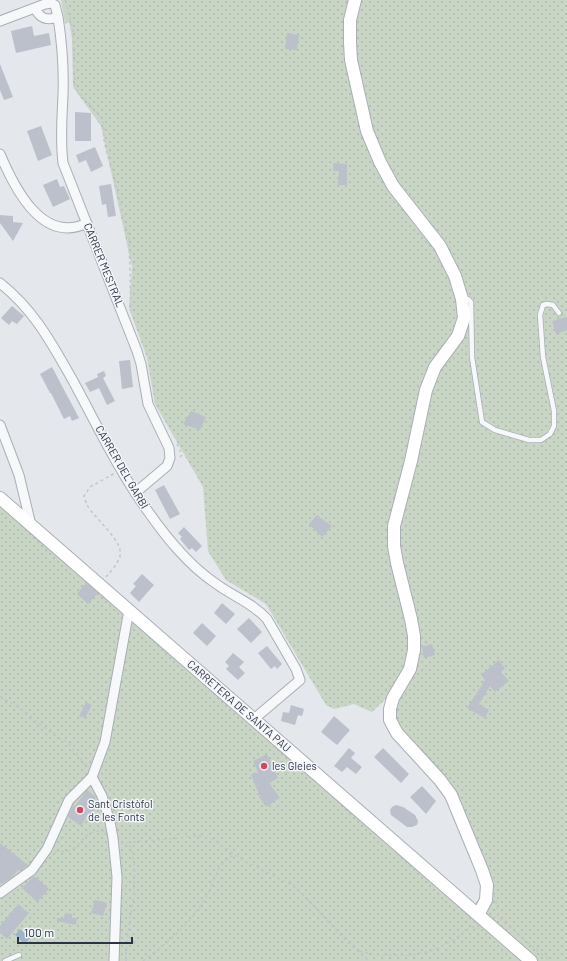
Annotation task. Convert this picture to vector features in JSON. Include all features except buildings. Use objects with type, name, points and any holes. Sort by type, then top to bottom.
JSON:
[{"type":"street","points":[[355,0],[350,20],[350,43],[352,60],[367,131],[380,162],[393,186],[440,246],[455,276],[462,299],[464,318],[458,336],[435,367],[426,390],[411,461],[394,526],[394,546],[411,619],[414,636],[414,650],[410,669],[393,698],[390,709],[390,720],[397,733],[440,780],[451,795],[487,885],[486,900],[478,915]]},
{"type":"street","points":[[0,21],[45,4],[52,3],[56,8],[58,17],[51,20],[44,18],[35,8]]},
{"type":"street","name":"CARRER MESTRAL","points":[[58,17],[63,58],[61,128],[63,163],[139,357],[148,404],[169,448],[170,458],[168,464]]},
{"type":"street","points":[[0,154],[19,192],[37,215],[51,224],[64,228],[74,228],[87,223]]},
{"type":"street","name":"CARRER DEL GARBÍ","points":[[0,283],[21,302],[42,328],[135,493],[174,545],[215,584],[246,602],[267,619],[296,669],[300,680],[254,718]]},
{"type":"street","points":[[0,425],[19,475],[31,525]]},
{"type":"street","points":[[135,493],[164,470],[168,464]]},
{"type":"street","name":"CARRETERA DE SANTA PAU","points":[[0,498],[531,961]]},
{"type":"street","points":[[0,893],[32,870],[47,849],[69,800],[92,777],[105,742],[129,610]]},
{"type":"street","points":[[92,777],[102,796],[113,838],[117,877],[114,961]]},
{"type":"lane","points":[[462,299],[468,299],[471,302],[472,358],[482,422],[495,430],[529,440],[541,440],[550,434],[554,426],[554,411],[543,357],[540,315],[543,306],[546,304],[553,305],[559,313]]},
{"type":"lane","points":[[5,961],[19,955]]},
{"type":"path","points":[[65,0],[73,30],[74,84],[76,90],[101,117],[104,125],[104,140],[107,154],[114,171],[124,218],[130,237],[130,308],[132,316]]},
{"type":"path","points":[[168,464],[182,455],[174,439]]},
{"type":"path","points":[[100,585],[116,564],[120,556],[120,549],[116,541],[87,505],[84,496],[90,488],[122,469]]},
{"type":"path","points":[[0,696],[25,712],[54,736],[68,743],[88,769],[92,777]]},
{"type":"path","points":[[47,849],[57,851],[72,850],[85,836],[93,831],[106,831],[119,843],[199,836],[213,839],[235,855],[292,885],[368,961]]},
{"type":"path","points":[[126,961],[126,943],[134,880],[134,861],[130,843]]},
{"type":"path","points":[[143,961],[188,924],[208,894],[218,870],[228,857],[235,855]]},
{"type":"path","points":[[486,896],[493,897],[495,899],[499,918],[550,961]]},
{"type":"path","points":[[357,951],[377,955],[412,954],[434,950],[456,940],[470,928],[474,927],[480,930]]},
{"type":"green space","points":[[61,0],[118,0],[65,24]]},
{"type":"green space","points":[[66,0],[567,0],[567,961],[0,961],[0,505],[467,913],[482,895],[481,876],[445,793],[390,728],[392,693],[372,712],[354,704],[334,709],[326,705],[266,604],[226,580],[208,551],[203,487],[155,404],[147,358],[129,308],[132,267],[101,126],[73,87],[72,39]]},
{"type":"water","points":[[20,929],[30,938],[25,944],[15,935]]},
{"type":"place","name":"les Gleies","points":[[264,766]]},
{"type":"place","name":"Sant Cristòfol de les Fonts","points":[[80,810]]}]
